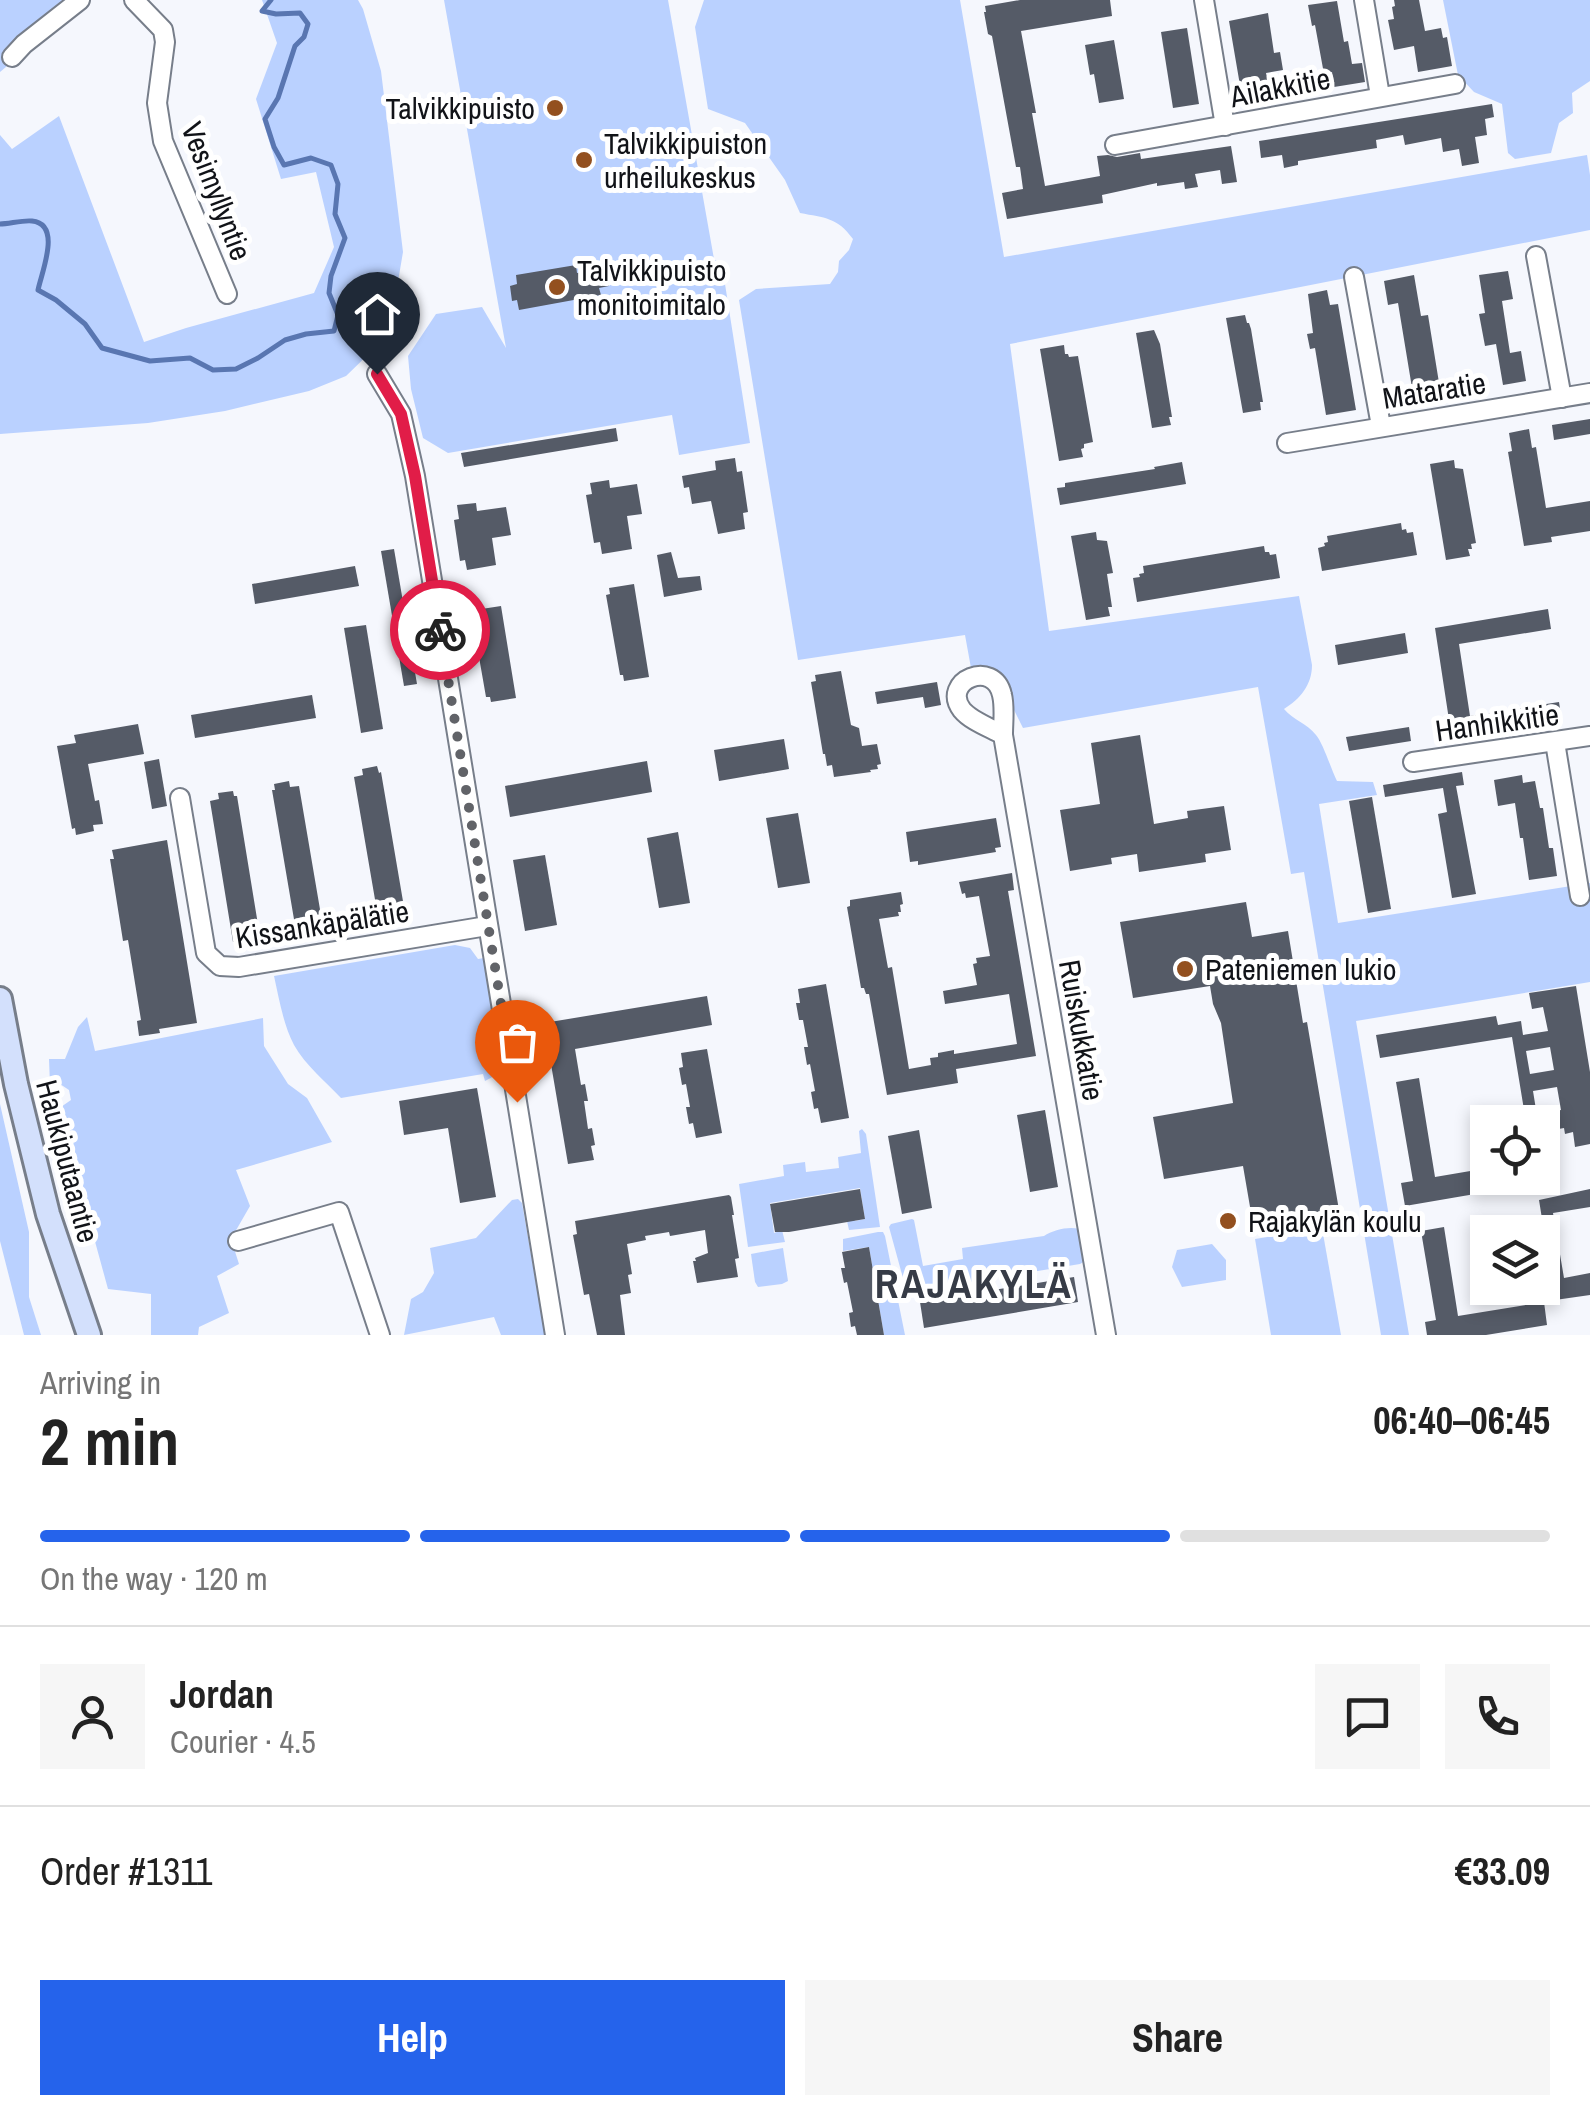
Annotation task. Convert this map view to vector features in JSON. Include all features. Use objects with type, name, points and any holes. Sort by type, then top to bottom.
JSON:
[{"type":"main road","name":"Haukiputaantie","points":[[0,1000],[48,1214],[89,1335]]},
{"type":"street","points":[[12,57],[80,0]]},
{"type":"street","name":"Vesimyllyntie","points":[[134,0],[162,30],[165,42],[157,103],[163,141],[227,294]]},
{"type":"street","points":[[1204,0],[1225,126]]},
{"type":"street","points":[[1364,0],[1380,96]]},
{"type":"street","name":"Ailakkitie","points":[[1115,145],[1455,84]]},
{"type":"street","points":[[1536,256],[1562,398]]},
{"type":"street","points":[[1354,277],[1381,426]]},
{"type":"street","points":[[377,374],[401,414],[415,476],[555,1335]]},
{"type":"street","name":"Mataratie","points":[[1287,443],[1590,393]]},
{"type":"street","name":"Ruiskukkatie","points":[[1003,735],[1106,1335]]},
{"type":"street","name":"Hanhikkitie","points":[[1413,762],[1590,736]]},
{"type":"street","points":[[1555,742],[1580,896]]},
{"type":"street","name":"Kissankäpälätie","points":[[180,798],[206,953],[220,966],[239,967],[487,926]]},
{"type":"street","points":[[238,1241],[339,1212],[379,1335]]},
{"type":"shaded area","points":[[0,0],[80,0],[0,72]]},
{"type":"shaded area","points":[[262,0],[358,0],[363,9],[381,71],[403,252],[391,323],[378,345],[346,376],[309,391],[225,411],[148,423],[0,434],[0,135],[12,149],[59,116],[144,342],[314,293],[334,247],[316,172],[281,179],[256,99],[277,43]]},
{"type":"shaded area","name":"Talvikkipuiston urheilukeskus","points":[[444,0],[668,0],[714,259],[722,265],[750,443],[679,455],[672,415],[448,453],[423,438],[408,356],[436,314],[482,307],[506,348]]},
{"type":"shaded area","points":[[704,0],[960,0],[1004,257],[1587,155],[1590,230],[1010,344],[1049,631],[1299,596],[1312,665],[1304,691],[1284,709],[1316,735],[1337,781],[1373,782],[1377,795],[1319,804],[1338,923],[1590,883],[1590,982],[1356,1021],[1409,1335],[1381,1335],[1304,872],[1291,874],[1258,687],[1023,728],[1009,700],[978,668],[971,668],[965,635],[798,660],[739,300],[756,289],[830,284],[853,239],[836,222],[800,213],[785,180],[745,123],[708,109],[695,27]]},
{"type":"shaded area","points":[[1443,0],[1590,0],[1590,81],[1572,93],[1573,113],[1559,123],[1551,153],[1515,159],[1508,153],[1502,104],[1474,92],[1458,75]]},
{"type":"shaded area","points":[[455,945],[470,948],[478,959],[484,958],[500,1061],[498,1074],[485,1081],[483,1074],[341,1098],[294,1045],[274,976]]},
{"type":"shaded area","points":[[87,1017],[95,1051],[263,1018],[264,1046],[288,1084],[307,1098],[332,1142],[236,1170],[250,1206],[231,1239],[239,1264],[217,1276],[229,1313],[199,1327],[198,1335],[151,1335],[151,1294],[108,1289],[70,1150],[58,1138],[58,1109],[71,1100],[69,1090],[60,1084],[50,1085],[49,1059],[65,1059],[78,1027]]},
{"type":"shaded area","points":[[0,1104],[29,1232],[29,1297],[41,1335],[24,1335],[0,1241]]},
{"type":"shaded area","points":[[862,1129],[866,1134],[880,1227],[849,1230],[847,1221],[854,1217],[855,1221],[865,1219],[860,1188],[770,1203],[774,1233],[782,1230],[785,1242],[748,1247],[739,1184],[784,1176],[783,1165],[805,1162],[806,1172],[839,1168],[838,1157],[861,1153]]},
{"type":"shaded area","points":[[512,1200],[522,1203],[545,1335],[501,1335],[494,1317],[404,1335],[411,1299],[423,1292],[434,1273],[430,1248],[476,1238]]},
{"type":"shaded area","points":[[912,1219],[923,1266],[963,1259],[962,1248],[1071,1228],[1079,1229],[1085,1261],[911,1292],[906,1289],[889,1227]]},
{"type":"shaded area","points":[[1322,1228],[1341,1335],[1271,1335],[1255,1239]]},
{"type":"shaded area","points":[[878,1232],[885,1236],[905,1335],[884,1335],[869,1247],[843,1251],[843,1239]]},
{"type":"shaded area","points":[[1212,1244],[1226,1260],[1226,1280],[1182,1287],[1172,1267],[1177,1250]]},
{"type":"shaded area","points":[[783,1248],[788,1281],[758,1287],[751,1254]]},
{"type":"building","points":[[1020,0],[1110,0],[1112,16],[1021,31],[1045,186],[1100,176],[1097,156],[1140,153],[1141,159],[1231,146],[1237,182],[1222,184],[1220,170],[1195,174],[1198,187],[1185,189],[1184,182],[1157,183],[1102,195],[1103,203],[1007,219],[1002,193],[1023,189],[984,12],[985,6]]},
{"type":"building","points":[[1394,0],[1419,0],[1425,31],[1441,28],[1443,38],[1447,37],[1452,66],[1418,72],[1414,46],[1394,50],[1388,20],[1394,19]]},
{"type":"building","points":[[1337,1],[1344,42],[1348,41],[1352,64],[1362,63],[1365,82],[1334,87],[1332,72],[1324,74],[1308,5]]},
{"type":"building","points":[[1268,13],[1274,53],[1280,52],[1283,70],[1266,73],[1270,93],[1242,97],[1229,21]]},
{"type":"building","points":[[1187,28],[1199,104],[1173,108],[1161,32]]},
{"type":"building","points":[[1114,40],[1124,99],[1099,103],[1085,45]]},
{"type":"building","points":[[1492,104],[1494,117],[1485,119],[1487,135],[1475,137],[1479,163],[1462,166],[1459,149],[1443,152],[1441,138],[1405,145],[1403,135],[1376,140],[1377,148],[1298,161],[1298,165],[1284,168],[1282,155],[1261,158],[1259,141]]},
{"type":"building","name":"Talvikkipuisto monitoimitalo","points":[[576,265],[577,273],[605,268],[609,286],[599,288],[601,295],[519,310],[517,300],[512,301],[510,286],[517,284],[516,275]]},
{"type":"building","points":[[1508,271],[1513,299],[1502,301],[1510,353],[1521,351],[1526,381],[1503,385],[1496,344],[1485,346],[1479,314],[1485,313],[1479,275]]},
{"type":"building","points":[[1414,275],[1421,316],[1428,315],[1441,395],[1414,400],[1398,303],[1388,305],[1384,281]]},
{"type":"building","points":[[1327,290],[1330,305],[1338,304],[1356,410],[1326,415],[1315,348],[1310,349],[1307,334],[1313,333],[1308,294]]},
{"type":"building","points":[[1245,315],[1251,329],[1263,402],[1261,410],[1243,413],[1226,318]]},
{"type":"building","points":[[1154,330],[1160,344],[1172,417],[1171,425],[1152,428],[1136,333]]},
{"type":"building","points":[[1064,345],[1065,354],[1078,356],[1093,442],[1084,444],[1083,457],[1059,461],[1040,349]]},
{"type":"building","points":[[1590,419],[1590,434],[1554,440],[1552,425]]},
{"type":"building","points":[[616,428],[618,441],[464,467],[461,453]]},
{"type":"building","points":[[1529,429],[1532,448],[1536,447],[1546,508],[1590,501],[1590,531],[1524,546],[1508,452],[1512,451],[1509,433]]},
{"type":"building","points":[[735,458],[737,472],[742,471],[748,512],[743,513],[745,529],[718,534],[711,501],[692,504],[682,476],[716,470],[715,461]]},
{"type":"building","points":[[1454,460],[1455,468],[1463,469],[1476,543],[1468,549],[1470,556],[1446,560],[1430,464]]},
{"type":"building","points":[[1182,462],[1186,484],[1060,505],[1057,488],[1065,487],[1065,483]]},
{"type":"building","points":[[609,480],[610,488],[637,484],[642,514],[627,516],[632,549],[602,554],[600,542],[594,543],[586,495],[592,494],[590,483]]},
{"type":"building","points":[[476,503],[477,511],[506,507],[511,535],[492,538],[496,565],[467,570],[465,560],[460,561],[454,520],[459,519],[457,505]]},
{"type":"building","points":[[1401,523],[1402,530],[1413,532],[1417,555],[1322,571],[1318,548],[1328,542],[1327,536]]},
{"type":"building","points":[[1096,532],[1097,540],[1107,541],[1113,573],[1107,574],[1112,607],[1108,607],[1110,616],[1086,620],[1071,536]]},
{"type":"building","points":[[1264,546],[1265,552],[1276,554],[1280,578],[1137,602],[1133,578],[1144,573],[1143,566]]},
{"type":"building","points":[[394,549],[417,684],[404,686],[381,551]]},
{"type":"building","points":[[671,552],[678,578],[700,576],[702,590],[664,597],[657,555]]},
{"type":"building","points":[[355,566],[359,586],[255,604],[252,584]]},
{"type":"building","points":[[634,584],[649,677],[624,681],[606,595],[610,594],[609,588]]},
{"type":"building","points":[[501,606],[516,698],[491,702],[486,697],[472,617],[476,616],[475,610]]},
{"type":"building","points":[[1548,609],[1551,629],[1459,644],[1470,716],[1559,702],[1561,715],[1451,733],[1435,628]]},
{"type":"building","points":[[366,625],[383,729],[361,733],[344,628]]},
{"type":"building","points":[[1405,633],[1408,653],[1338,665],[1335,645]]},
{"type":"building","points":[[841,671],[851,725],[859,728],[862,746],[877,744],[881,764],[871,772],[834,777],[832,765],[827,766],[823,754],[811,682],[816,681],[815,675]]},
{"type":"building","points":[[937,682],[941,705],[925,708],[923,697],[877,704],[875,692]]},
{"type":"building","points":[[312,695],[316,718],[195,738],[191,715]]},
{"type":"building","points":[[138,724],[144,754],[88,764],[103,824],[93,825],[94,831],[76,835],[57,746],[76,743],[74,735]]},
{"type":"building","points":[[1409,727],[1411,741],[1349,751],[1346,737]]},
{"type":"building","points":[[1140,735],[1154,824],[1188,818],[1187,811],[1224,806],[1231,850],[1205,854],[1206,862],[1139,872],[1137,854],[1111,858],[1112,864],[1070,871],[1060,810],[1100,804],[1091,743]]},
{"type":"building","points":[[784,739],[789,769],[719,781],[714,750]]},
{"type":"building","points":[[159,759],[167,806],[152,809],[144,762]]},
{"type":"building","points":[[647,761],[652,792],[510,817],[505,786]]},
{"type":"building","points":[[377,766],[405,913],[403,919],[388,921],[378,917],[354,777],[363,775],[362,769]]},
{"type":"building","points":[[1462,772],[1464,785],[1456,786],[1476,894],[1452,898],[1438,814],[1447,812],[1443,788],[1385,797],[1383,785]]},
{"type":"building","points":[[1522,775],[1523,783],[1535,781],[1557,876],[1529,880],[1515,803],[1498,806],[1494,780]]},
{"type":"building","points":[[289,781],[290,787],[299,786],[323,927],[315,934],[300,936],[272,790],[274,784]]},
{"type":"building","points":[[233,791],[237,796],[260,937],[259,943],[244,946],[243,940],[233,942],[210,801],[219,799],[218,793]]},
{"type":"building","points":[[1372,797],[1391,909],[1368,913],[1349,801]]},
{"type":"building","points":[[798,813],[810,883],[778,888],[766,818]]},
{"type":"building","points":[[996,818],[1001,847],[995,848],[996,852],[918,865],[918,861],[910,862],[906,832]]},
{"type":"building","points":[[678,832],[690,903],[659,908],[647,838]]},
{"type":"building","points":[[167,840],[197,1023],[139,1036],[137,1021],[141,1020],[128,940],[123,941],[110,859],[114,859],[112,850]]},
{"type":"building","points":[[545,855],[557,925],[525,931],[513,860]]},
{"type":"building","points":[[1012,873],[1014,890],[1008,891],[1036,1056],[956,1069],[958,1083],[887,1095],[869,994],[861,988],[847,907],[850,900],[901,892],[899,916],[879,919],[888,968],[892,967],[909,1069],[931,1065],[930,1058],[938,1057],[938,1053],[1017,1044],[1009,994],[945,1004],[943,991],[977,985],[973,964],[977,963],[976,958],[990,956],[979,896],[966,898],[959,882]]},
{"type":"building","points":[[1246,902],[1252,937],[1288,931],[1340,1216],[1254,1230],[1243,1166],[1164,1179],[1153,1117],[1233,1103],[1221,1023],[1210,986],[1133,998],[1120,922]]},
{"type":"building","points":[[826,984],[849,1118],[821,1123],[818,1108],[814,1109],[811,1092],[815,1091],[804,1047],[808,1047],[796,1003],[800,1003],[798,989]]},
{"type":"building","points":[[1576,986],[1590,1072],[1590,1144],[1575,1147],[1573,1132],[1565,1134],[1564,1128],[1560,1129],[1557,1087],[1533,1091],[1535,1105],[1523,1105],[1512,1037],[1380,1058],[1376,1035],[1496,1016],[1498,1025],[1521,1021],[1523,1035],[1548,1031],[1543,1007],[1532,1009],[1529,993]],"holes":[[[1550,1047],[1554,1070],[1530,1074],[1526,1051]]]},
{"type":"building","points":[[707,996],[712,1025],[575,1049],[588,1101],[584,1101],[588,1129],[592,1128],[595,1145],[591,1146],[594,1160],[568,1164],[544,1023]]},
{"type":"building","points":[[707,1049],[722,1133],[696,1138],[693,1123],[689,1124],[686,1084],[682,1085],[679,1068],[683,1067],[681,1053]]},
{"type":"building","points":[[1419,1078],[1435,1177],[1470,1171],[1470,1195],[1405,1206],[1401,1183],[1413,1181],[1396,1082]]},
{"type":"building","points":[[477,1088],[496,1197],[460,1203],[448,1128],[404,1135],[399,1101]]},
{"type":"building","points":[[1045,1110],[1058,1187],[1030,1192],[1017,1115]]},
{"type":"building","points":[[919,1130],[932,1208],[902,1214],[888,1136]]},
{"type":"building","points":[[860,1189],[865,1219],[775,1232],[770,1204]]},
{"type":"building","points":[[1590,1189],[1590,1207],[1553,1215],[1541,1215],[1539,1200]]},
{"type":"building","points":[[729,1195],[739,1258],[735,1259],[738,1277],[697,1283],[693,1261],[708,1253],[705,1230],[645,1236],[646,1240],[627,1244],[631,1293],[620,1295],[625,1335],[597,1335],[589,1294],[584,1295],[573,1235],[577,1234],[575,1221]]},
{"type":"building","points":[[1444,1227],[1458,1316],[1544,1305],[1547,1325],[1486,1335],[1427,1335],[1425,1322],[1436,1320],[1421,1231]]},
{"type":"building","points":[[869,1247],[884,1335],[857,1335],[855,1326],[851,1327],[849,1313],[853,1312],[841,1268],[845,1268],[842,1252]]},
{"type":"building","points":[[1560,1254],[1564,1278],[1590,1273],[1590,1295],[1560,1299]]},
{"type":"building","points":[[1074,1277],[1078,1302],[924,1328],[920,1302]]},
{"type":"waterway","points":[[0,224],[32,221],[46,230],[48,250],[38,290],[85,324],[102,348],[150,361],[190,358],[213,370],[236,369],[285,340],[334,331],[338,315],[329,293],[331,276],[345,238],[335,214],[338,184],[331,165],[311,158],[284,165],[265,119],[278,98],[295,46],[304,37],[308,24],[300,13],[262,11],[271,0]]},
{"type":"way so far","points":[[440,630],[517,1102]]},
{"type":"place","name":"Talvikkipuisto","points":[[555,108]]},
{"type":"place","name":"Talvikkipuiston urheilukeskus","points":[[584,160]]},
{"type":"place","name":"Talvikkipuisto monitoimitalo","points":[[557,287]]},
{"type":"place","name":"Pateniemen lukio","points":[[1185,969]]},
{"type":"place","name":"Rajakylän koulu","points":[[1228,1221]]},
{"type":"district","name":"RAJAKYLÄ","points":[[974,1283]]},
{"type":"route","points":[[377,374],[401,414],[440,630]]}]
